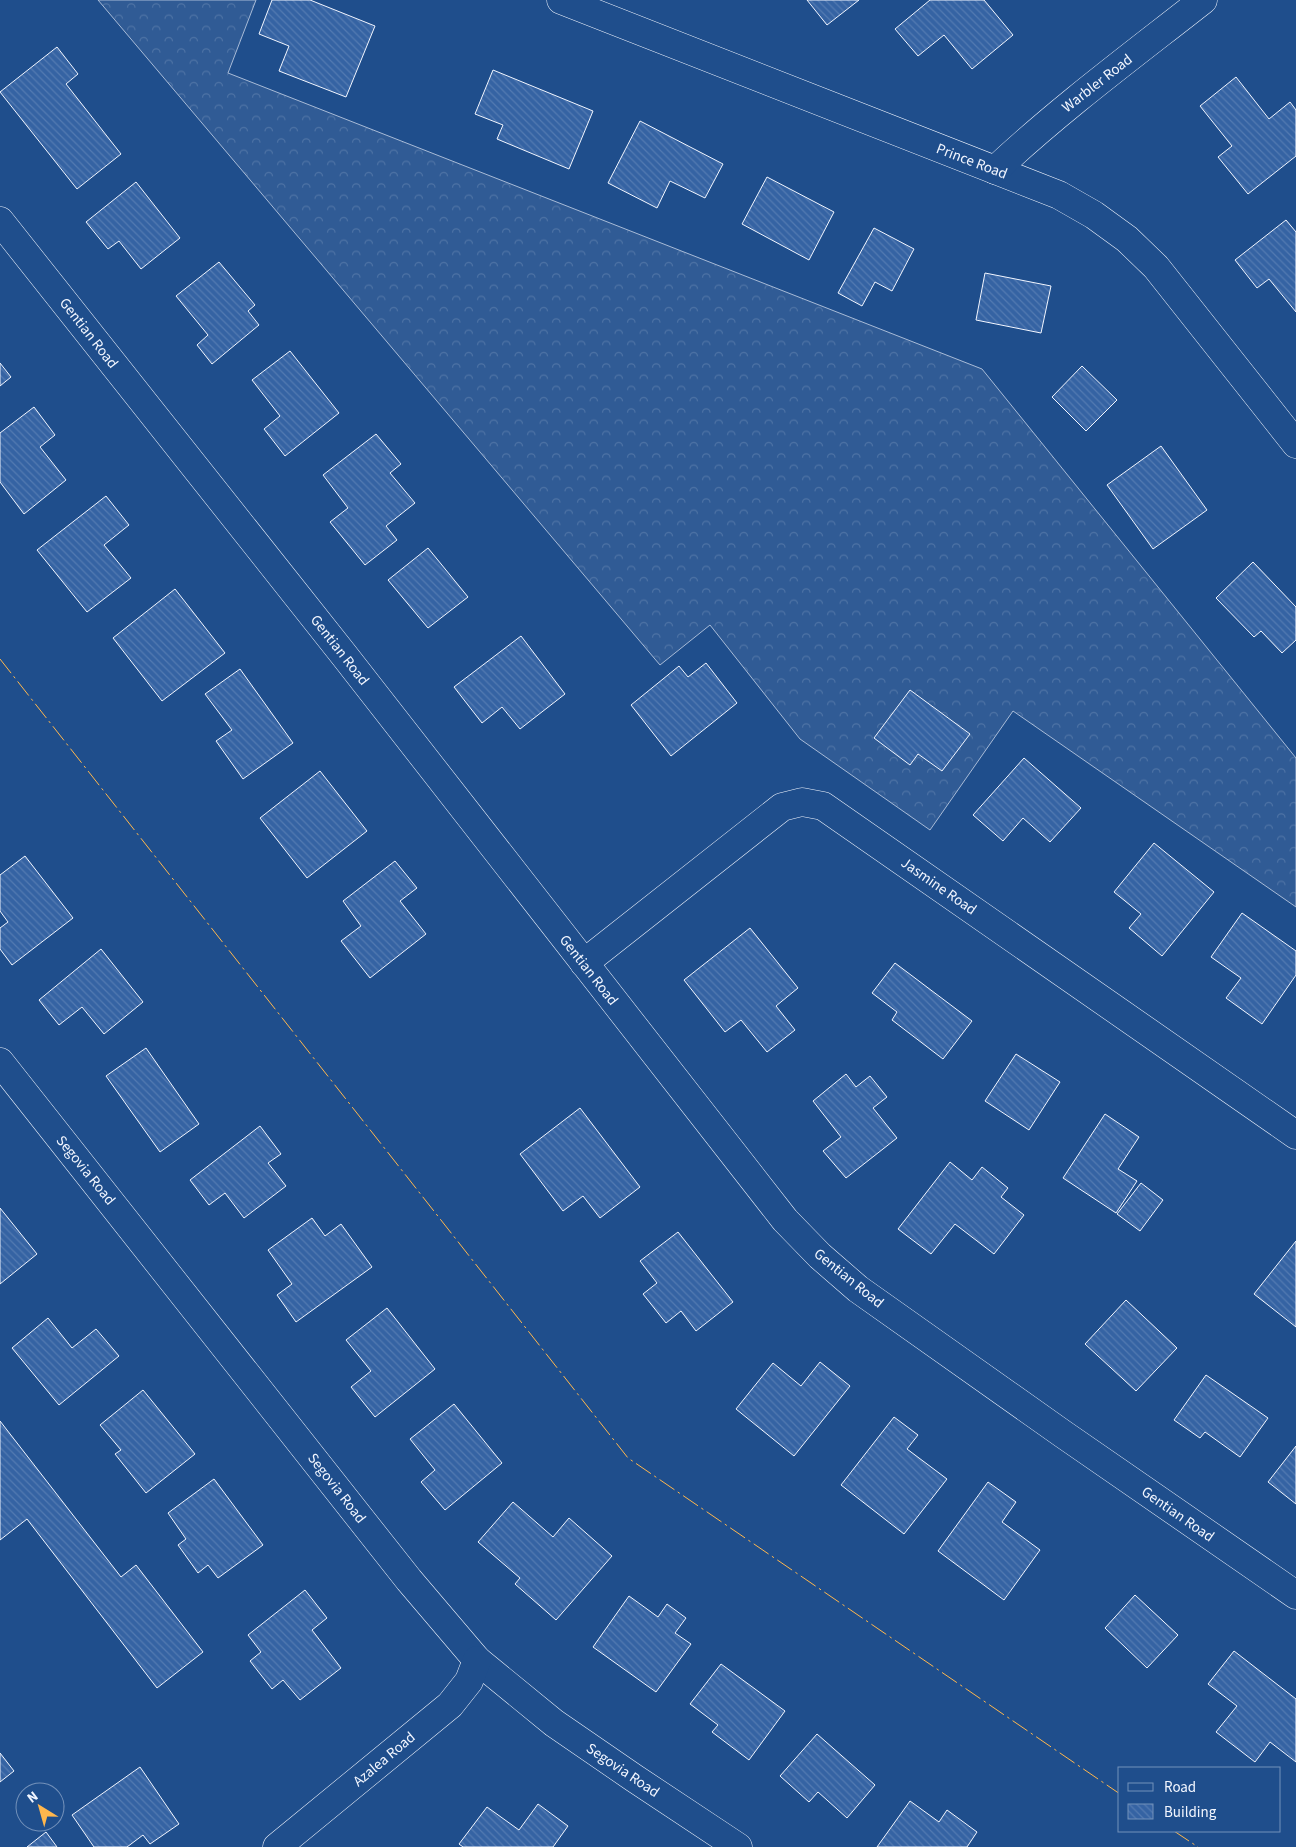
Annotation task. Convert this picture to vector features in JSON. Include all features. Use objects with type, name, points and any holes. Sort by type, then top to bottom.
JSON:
[{"type":"street","name":"Prince Road","points":[[561,0],[607,8],[1059,195],[1094,215],[1127,239],[1156,267],[1296,444]]},
{"type":"street","name":"Warbler Road","points":[[995,170],[1067,107],[1203,0]]},
{"type":"street","name":"Gentian Road","points":[[0,221],[344,655],[785,1220],[820,1256],[858,1289],[1296,1595]]},
{"type":"street","name":"Jasmine Road","points":[[584,963],[782,807],[802,802],[823,806],[1296,1135]]},
{"type":"street","name":"Segovia Road","points":[[0,1062],[409,1580],[477,1660],[554,1723],[738,1847]]},
{"type":"street","name":"Azalea Road","points":[[277,1847],[450,1705],[468,1681],[477,1660]]},
{"type":"green space","points":[[98,0],[256,0],[228,73],[982,369],[1296,758],[1296,907],[1013,711],[930,830],[800,739],[710,625],[660,665]]},
{"type":"building","points":[[272,0],[310,0],[375,26],[346,97],[279,71],[289,46],[259,34]]},
{"type":"building","points":[[807,0],[859,0],[827,25]]},
{"type":"building","points":[[930,0],[984,0],[1013,35],[972,69],[944,35],[918,56],[895,29]]},
{"type":"building","points":[[57,47],[78,74],[66,84],[121,154],[77,189],[0,92]]},
{"type":"building","points":[[493,70],[593,111],[569,169],[497,139],[503,125],[475,114]]},
{"type":"building","points":[[1236,77],[1269,119],[1290,102],[1296,110],[1296,156],[1248,194],[1218,157],[1232,146],[1200,106]]},
{"type":"building","points":[[640,121],[723,164],[705,198],[670,181],[657,208],[608,183]]},
{"type":"building","points":[[767,177],[834,212],[809,260],[742,224]]},
{"type":"building","points":[[136,182],[180,238],[141,269],[119,241],[108,249],[86,222]]},
{"type":"building","points":[[1286,220],[1296,232],[1296,312],[1269,279],[1257,288],[1235,260]]},
{"type":"building","points":[[874,228],[914,249],[892,291],[875,282],[862,306],[838,293]]},
{"type":"building","points":[[219,262],[255,305],[248,311],[259,325],[212,364],[197,345],[208,335],[176,296]]},
{"type":"building","points":[[985,273],[1051,286],[1041,333],[976,320]]},
{"type":"building","points":[[290,351],[339,413],[285,456],[264,429],[280,416],[252,380]]},
{"type":"building","points":[[0,363],[11,377],[0,386]]},
{"type":"building","points":[[1082,366],[1117,400],[1086,431],[1052,397]]},
{"type":"building","points":[[34,407],[55,435],[40,447],[66,480],[24,514],[0,482],[0,433]]},
{"type":"building","points":[[376,434],[401,464],[390,473],[415,503],[386,526],[397,540],[365,565],[330,522],[348,508],[323,475]]},
{"type":"building","points":[[1161,446],[1207,510],[1153,549],[1107,485]]},
{"type":"building","points":[[106,496],[129,525],[104,545],[131,578],[87,612],[37,550]]},
{"type":"building","points":[[428,548],[468,597],[428,628],[388,580]]},
{"type":"building","points":[[1253,562],[1296,607],[1296,640],[1282,653],[1261,631],[1254,637],[1216,598]]},
{"type":"building","points":[[175,589],[225,653],[162,701],[113,638]]},
{"type":"building","points":[[521,636],[565,694],[520,729],[502,707],[482,723],[454,687]]},
{"type":"building","points":[[706,663],[737,703],[671,756],[631,705],[679,666],[688,677]]},
{"type":"building","points":[[240,669],[293,743],[243,779],[216,741],[232,730],[205,694]]},
{"type":"building","points":[[910,690],[970,734],[942,771],[918,754],[910,765],[874,738]]},
{"type":"building","points":[[1024,758],[1081,808],[1050,842],[1023,818],[1003,841],[973,815]]},
{"type":"building","points":[[320,771],[367,831],[307,878],[260,818]]},
{"type":"building","points":[[1154,843],[1214,892],[1162,956],[1129,928],[1141,914],[1114,892]]},
{"type":"building","points":[[25,856],[73,918],[12,965],[0,949],[0,928],[8,922],[0,911],[0,875]]},
{"type":"building","points":[[395,861],[417,888],[400,901],[426,934],[370,978],[341,941],[361,926],[343,901]]},
{"type":"building","points":[[1242,913],[1296,951],[1296,975],[1262,1024],[1226,998],[1241,978],[1211,957]]},
{"type":"building","points":[[750,928],[798,988],[776,1006],[795,1030],[767,1052],[741,1020],[725,1032],[684,980]]},
{"type":"building","points":[[101,949],[143,1002],[104,1034],[82,1007],[59,1025],[39,1000]]},
{"type":"building","points":[[895,963],[972,1021],[943,1059],[892,1020],[897,1012],[872,993]]},
{"type":"building","points":[[146,1048],[199,1124],[160,1152],[106,1076]]},
{"type":"building","points":[[1016,1054],[1060,1082],[1029,1130],[985,1101]]},
{"type":"building","points":[[846,1074],[856,1087],[870,1076],[887,1097],[873,1108],[897,1138],[846,1178],[823,1151],[841,1137],[813,1101]]},
{"type":"building","points":[[580,1108],[640,1187],[600,1218],[583,1196],[563,1211],[520,1154]]},
{"type":"building","points":[[1105,1114],[1139,1137],[1118,1169],[1137,1181],[1116,1213],[1063,1178]]},
{"type":"building","points":[[260,1126],[281,1154],[268,1163],[286,1186],[244,1218],[225,1193],[209,1205],[190,1180]]},
{"type":"building","points":[[950,1162],[972,1180],[982,1167],[1008,1188],[1001,1197],[1024,1215],[994,1254],[955,1224],[931,1254],[898,1229]]},
{"type":"building","points":[[1141,1183],[1163,1200],[1140,1231],[1117,1214]]},
{"type":"building","points":[[0,1208],[37,1254],[0,1284]]},
{"type":"building","points":[[312,1218],[325,1236],[341,1224],[372,1267],[296,1322],[277,1295],[292,1284],[268,1250]]},
{"type":"building","points":[[678,1232],[733,1302],[696,1331],[681,1311],[666,1323],[643,1294],[657,1283],[640,1261]]},
{"type":"building","points":[[1296,1241],[1296,1327],[1254,1294]]},
{"type":"building","points":[[1126,1300],[1177,1348],[1136,1391],[1085,1344]]},
{"type":"building","points":[[387,1308],[435,1369],[375,1417],[351,1387],[371,1371],[346,1340]]},
{"type":"building","points":[[48,1318],[72,1348],[96,1329],[119,1356],[59,1405],[12,1348]]},
{"type":"building","points":[[820,1362],[850,1386],[794,1456],[736,1409],[773,1363],[801,1386]]},
{"type":"building","points":[[1206,1375],[1268,1418],[1240,1457],[1205,1432],[1200,1438],[1174,1420]]},
{"type":"building","points":[[143,1390],[195,1454],[146,1493],[115,1454],[121,1450],[100,1425]]},
{"type":"building","points":[[454,1404],[502,1463],[445,1510],[421,1482],[435,1470],[410,1439]]},
{"type":"building","points":[[894,1417],[918,1435],[907,1449],[947,1479],[904,1534],[841,1485]]},
{"type":"building","points":[[0,1421],[121,1577],[136,1565],[203,1652],[157,1688],[27,1519],[0,1540]]},
{"type":"building","points":[[1296,1446],[1296,1504],[1268,1482]]},
{"type":"building","points":[[214,1479],[263,1545],[218,1578],[208,1565],[198,1573],[178,1545],[186,1539],[168,1513]]},
{"type":"building","points":[[988,1482],[1016,1502],[1002,1522],[1040,1550],[1004,1600],[938,1551]]},
{"type":"building","points":[[513,1502],[553,1537],[569,1518],[612,1556],[556,1620],[515,1584],[520,1578],[478,1542]]},
{"type":"building","points":[[305,1590],[327,1618],[312,1630],[341,1668],[300,1700],[283,1680],[272,1689],[250,1661],[261,1652],[248,1635]]},
{"type":"building","points":[[1135,1595],[1178,1635],[1147,1668],[1105,1628]]},
{"type":"building","points":[[629,1596],[658,1617],[667,1604],[686,1618],[675,1633],[691,1644],[656,1692],[593,1647]]},
{"type":"building","points":[[1234,1651],[1296,1699],[1296,1762],[1270,1742],[1255,1762],[1216,1732],[1237,1706],[1208,1684]]},
{"type":"building","points":[[721,1664],[785,1711],[749,1760],[712,1732],[718,1725],[690,1704]]},
{"type":"building","points":[[817,1734],[875,1785],[847,1818],[818,1792],[809,1802],[780,1776]]},
{"type":"building","points":[[0,1753],[14,1771],[0,1782]]},
{"type":"building","points":[[140,1767],[179,1824],[150,1844],[143,1835],[127,1847],[94,1847],[72,1815]]},
{"type":"building","points":[[910,1801],[939,1822],[947,1810],[977,1832],[967,1847],[877,1847]]},
{"type":"building","points":[[538,1804],[568,1826],[553,1847],[463,1847],[459,1844],[487,1807],[519,1830]]},
{"type":"building","points":[[46,1832],[57,1847],[27,1847]]},
{"type":"power","points":[[0,659],[628,1458],[1118,1793]]},
{"type":"power","points":[[1176,1832],[1198,1847]]}]
